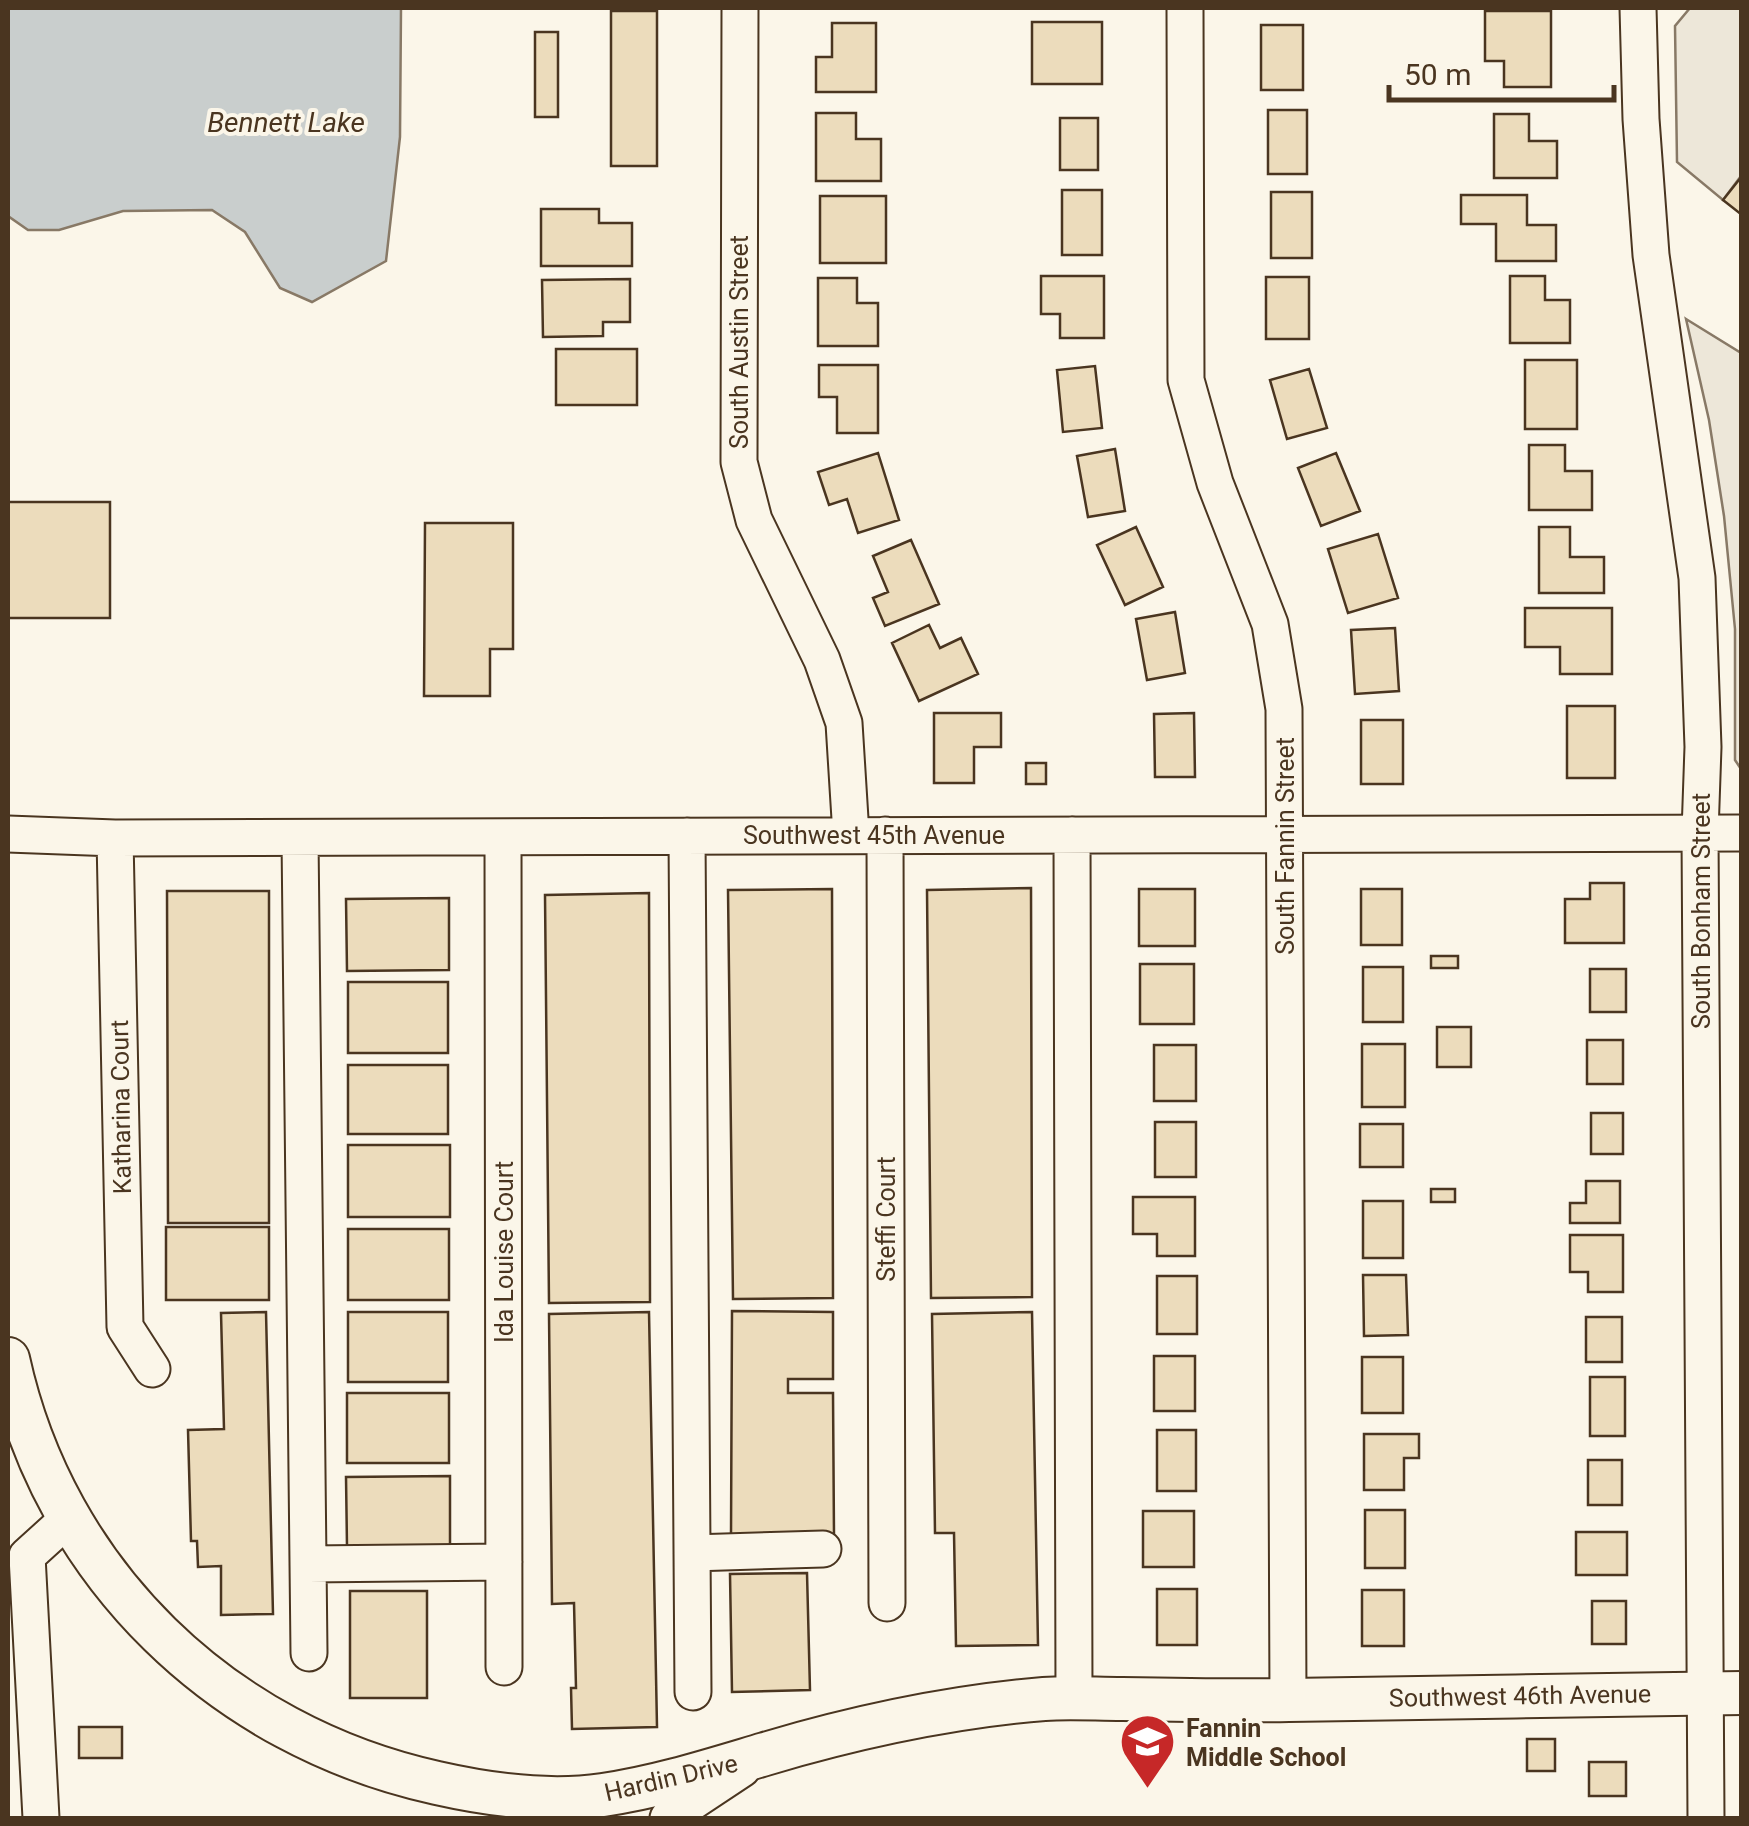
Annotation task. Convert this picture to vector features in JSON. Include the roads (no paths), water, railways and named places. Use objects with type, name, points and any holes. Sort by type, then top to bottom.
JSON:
[{"type":"main road","name":"Hardin Drive","points":[[8,1359],[43,1470],[94,1560],[154,1632],[202,1673],[258,1712],[316,1744],[462,1804],[510,1797],[599,1796],[703,1774],[764,1754]]},
{"type":"main road","name":"Southwest 46th Avenue","points":[[764,1754],[963,1706],[1074,1699],[1723,1693]]},
{"type":"street","name":"South Austin Street","points":[[740,8],[740,462],[754,520],[822,660],[844,724],[868,835]]},
{"type":"street","name":"South Fannin Street","points":[[1185,8],[1186,380],[1215,483],[1270,624],[1284,709],[1288,1700]]},
{"type":"street","name":"South Bonham Street","points":[[1638,8],[1651,256],[1697,578],[1723,1693],[1706,1818]]},
{"type":"street","name":"Southwest 45th Avenue","points":[[8,834],[300,838],[1742,833]]},
{"type":"street","name":"Steffi Court","points":[[868,835],[887,1604]]},
{"type":"street","points":[[1072,835],[1074,1699]]},
{"type":"street","points":[[687,836],[692,1692]]},
{"type":"street","name":"Ida Louise Court","points":[[503,837],[504,1667]]},
{"type":"street","name":"Katharina Court","points":[[115,838],[125,1327],[152,1369]]},
{"type":"street","points":[[300,838],[309,1653]]},
{"type":"street","points":[[41,1818],[27,1556],[70,1517]]},
{"type":"street","points":[[692,1553],[824,1550]]},
{"type":"street","points":[[308,1564],[504,1562]]},
{"type":"street","points":[[668,1818],[764,1754]]},
{"type":"water","name":"Bennett Lake","points":[[8,8],[401,8],[400,137],[386,261],[312,302],[280,288],[245,232],[212,210],[123,211],[59,230],[28,230],[8,216]]},
{"type":"place","name":"Fannin Middle School","points":[[1147,1791]]}]
